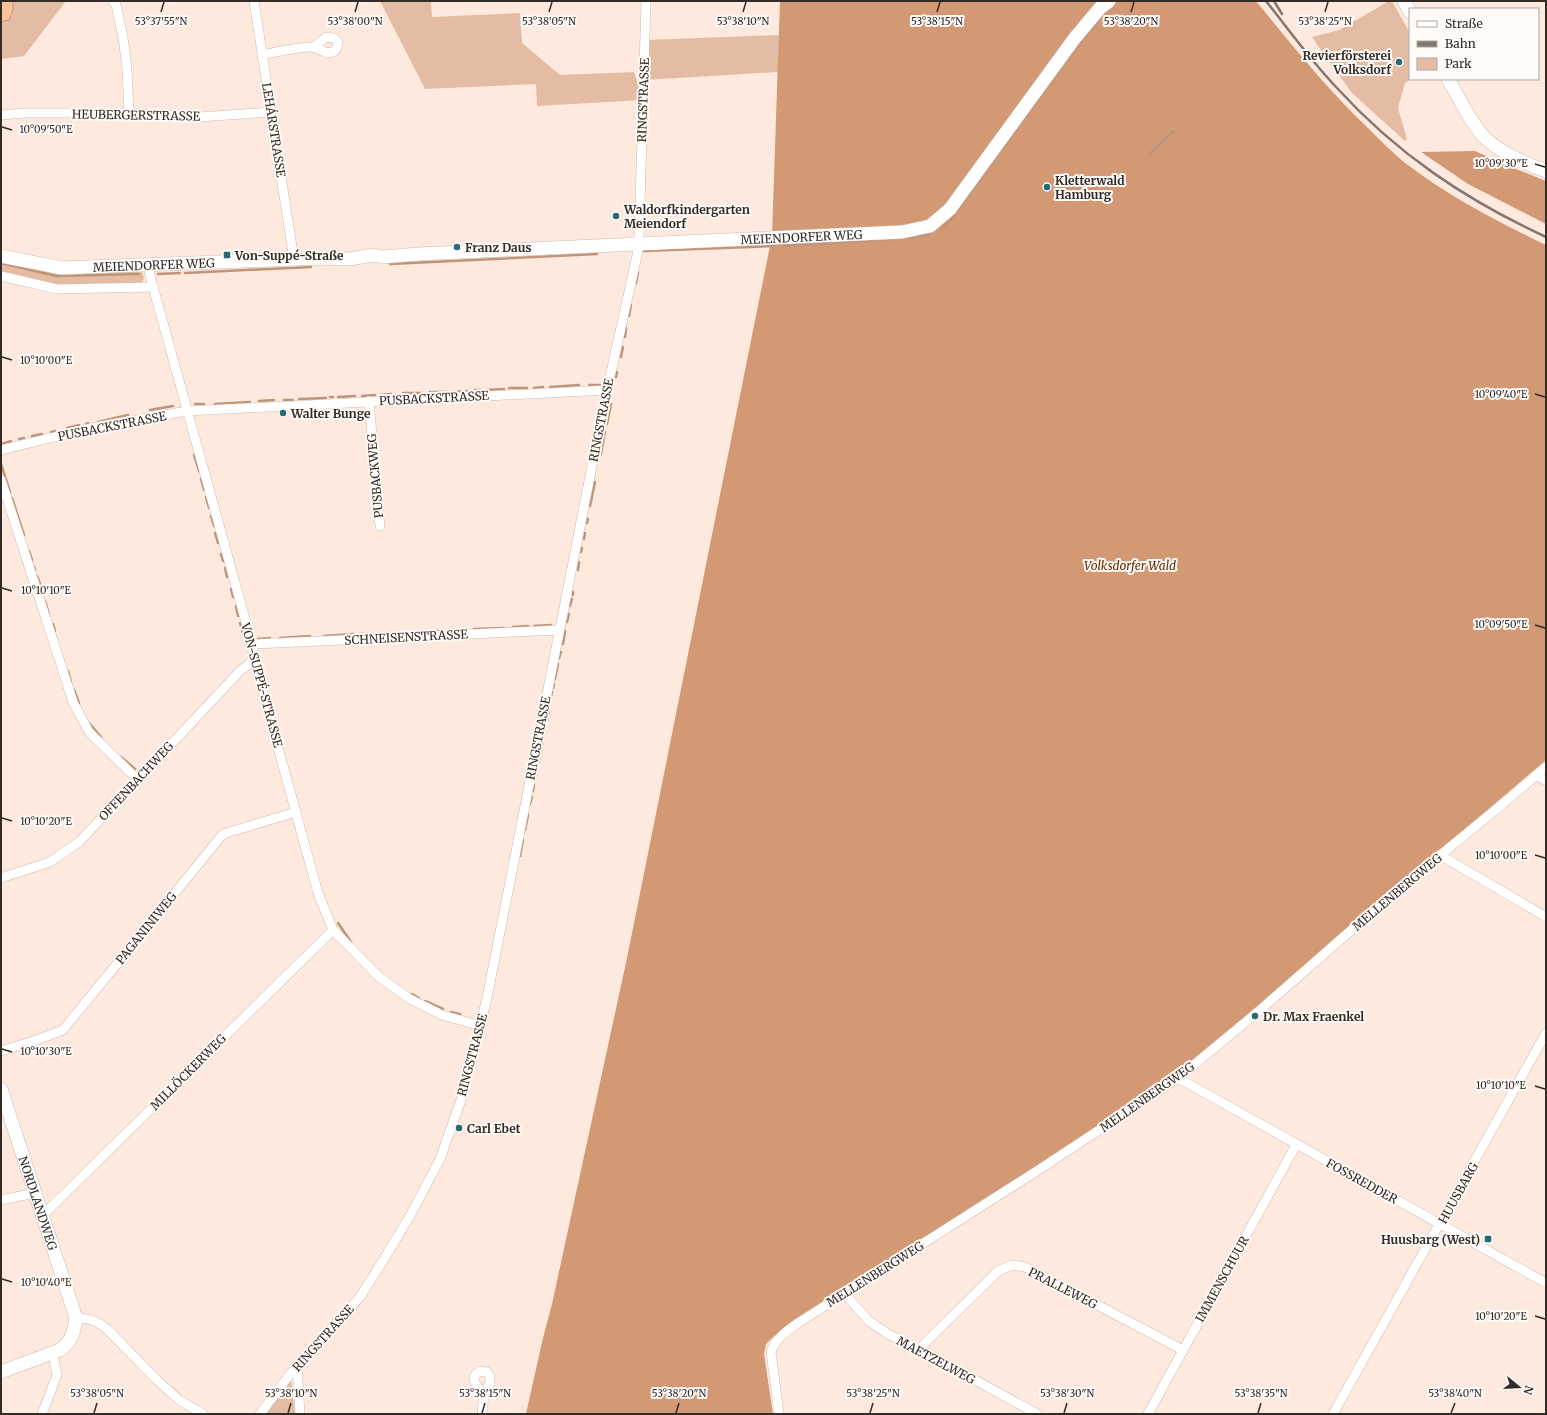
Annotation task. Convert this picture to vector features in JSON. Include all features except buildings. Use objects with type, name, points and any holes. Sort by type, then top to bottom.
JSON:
[{"type":"street","points":[[113,1],[116,5],[123,37],[127,69],[129,113]]},
{"type":"street","name":"LEHÁRSTRASSE","points":[[254,1],[294,260]]},
{"type":"street","name":"RINGSTRASSE","points":[[260,1414],[297,1365],[360,1297],[411,1214],[440,1159],[461,1100],[481,1026],[607,390],[638,245],[646,1]]},
{"type":"street","name":"MEIENDORFER WEG","points":[[1,256],[62,268],[309,259],[350,267],[373,262],[383,257],[419,254],[902,232],[930,226],[950,209],[1074,38],[1100,8],[1109,1]]},
{"type":"street","points":[[1404,1],[1409,10]]},
{"type":"street","points":[[262,55],[314,47]]},
{"type":"street","points":[[1449,80],[1486,139],[1504,152],[1546,171]]},
{"type":"street","name":"HEUBERGERSTRASSE","points":[[1,115],[25,113],[129,113],[200,117],[271,112]]},
{"type":"street","name":"VON-SUPPÉ-STRASSE","points":[[148,266],[252,644],[254,660],[318,893],[333,930],[379,977],[410,999],[442,1015],[481,1026]]},
{"type":"street","name":"MEIENDORFER WEG","points":[[1,276],[57,289],[153,287]]},
{"type":"street","name":"PUSBACKSTRASSE","points":[[1,450],[91,428],[187,411],[607,390]]},
{"type":"street","name":"PUSBACKWEG","points":[[369,401],[380,526]]},
{"type":"street","points":[[1,480],[73,702],[89,732],[137,778]]},
{"type":"street","name":"SCHNEISENSTRASSE","points":[[252,644],[559,630]]},
{"type":"street","name":"OFFENBACHWEG","points":[[1,878],[50,862],[79,842],[137,778],[240,671],[254,660]]},
{"type":"street","name":"MELLENBERGWEG","points":[[779,1414],[771,1352],[778,1339],[798,1323],[1040,1169],[1178,1078],[1440,855],[1500,807],[1546,767]]},
{"type":"street","points":[[1536,775],[1546,781]]},
{"type":"street","name":"PAGANINIWEG","points":[[1,1051],[63,1030],[223,834],[296,812]]},
{"type":"street","points":[[1440,855],[1546,917]]},
{"type":"street","name":"MILLÖCKERWEG","points":[[43,1215],[333,930]]},
{"type":"street","name":"HUUSBARG","points":[[1333,1414],[1546,1034]]},
{"type":"street","name":"FOSSREDDER","points":[[1178,1078],[1296,1145],[1545,1281]]},
{"type":"street","name":"NORDLANDWEG","points":[[1,1088],[76,1318]]},
{"type":"street","name":"IMMENSCHUUR","points":[[1148,1414],[1296,1145]]},
{"type":"street","points":[[1,1200],[35,1193]]},
{"type":"street","name":"PRALLEWEG","points":[[919,1349],[998,1271],[1012,1265],[1025,1268],[1183,1350]]},
{"type":"street","name":"MAETZELWEG","points":[[845,1294],[869,1321],[888,1334],[919,1349],[1037,1414]]},
{"type":"street","points":[[1,1372],[53,1354],[68,1345],[74,1332],[76,1318],[86,1318],[98,1322],[107,1328],[158,1381],[179,1400],[203,1414]]},
{"type":"street","points":[[42,1414],[57,1375],[53,1354]]},
{"type":"street","points":[[297,1365],[300,1414]]},
{"type":"street","points":[[482,1414],[484,1394]]},
{"type":"green space","points":[[13,1],[66,1],[24,56],[1,59],[1,22],[4,22],[12,15]]},
{"type":"green space","points":[[380,1],[431,1],[432,17],[520,13],[522,43],[560,75],[634,72],[643,100],[537,106],[536,84],[425,89]]},
{"type":"green space","name":"Volksdorfer Wald","points":[[780,1],[1256,1],[1310,66],[1339,98],[1404,162],[1455,197],[1509,227],[1546,245],[1546,760],[1173,1078],[795,1321],[773,1337],[766,1344],[764,1354],[773,1414],[526,1414],[552,1304],[627,958],[772,236]]},
{"type":"green space","points":[[1389,1],[1392,1],[1409,31],[1410,80],[1405,83],[1398,108],[1407,139],[1405,141],[1352,93],[1312,37],[1339,30]]},
{"type":"green space","points":[[779,35],[778,72],[644,80],[646,40]]},
{"type":"green space","points":[[1475,151],[1546,181],[1546,224],[1468,184],[1421,152]]},
{"type":"green space","points":[[1,260],[53,272],[142,272],[144,278],[141,285],[52,284],[1,274]]},
{"type":"green space","points":[[291,1379],[295,1414],[264,1414]]},
{"type":"shaded area","points":[[1,1],[13,1],[13,10],[9,20],[1,22]]},
{"type":"waterway","points":[[942,228],[949,222],[1078,45],[1100,19]]},
{"type":"waterway","points":[[1149,154],[1174,131]]},
{"type":"waterway","points":[[904,238],[929,235]]},
{"type":"waterway","points":[[782,246],[897,239]]},
{"type":"waterway","points":[[644,251],[774,246]]},
{"type":"waterway","points":[[390,264],[597,254]]},
{"type":"waterway","points":[[1,263],[56,276],[139,274]]},
{"type":"waterway","points":[[185,273],[311,267]]},
{"type":"waterway","points":[[636,283],[638,272]]},
{"type":"waterway","points":[[158,274],[180,273]]},
{"type":"waterway","points":[[629,316],[631,305]]},
{"type":"waterway","points":[[625,337],[626,328]]},
{"type":"waterway","points":[[621,357],[623,347]]},
{"type":"waterway","points":[[616,377],[617,372]]},
{"type":"waterway","points":[[550,387],[579,385]]},
{"type":"waterway","points":[[589,385],[600,385]]},
{"type":"waterway","points":[[534,388],[543,387]]},
{"type":"waterway","points":[[509,388],[527,388]]},
{"type":"waterway","points":[[486,390],[504,389]]},
{"type":"waterway","points":[[475,390],[481,390]]},
{"type":"waterway","points":[[453,392],[467,391]]},
{"type":"waterway","points":[[430,392],[447,392]]},
{"type":"waterway","points":[[403,393],[422,393]]},
{"type":"waterway","points":[[381,395],[391,394]]},
{"type":"waterway","points":[[362,396],[375,395]]},
{"type":"waterway","points":[[338,397],[355,396]]},
{"type":"waterway","points":[[299,399],[326,398]]},
{"type":"waterway","points":[[259,401],[274,400]]},
{"type":"waterway","points":[[284,400],[293,400]]},
{"type":"waterway","points":[[215,404],[250,402]]},
{"type":"waterway","points":[[195,404],[204,404]]},
{"type":"waterway","points":[[607,424],[611,404]]},
{"type":"waterway","points":[[150,410],[173,406]]},
{"type":"waterway","points":[[98,422],[128,415]]},
{"type":"waterway","points":[[67,428],[79,425]]},
{"type":"waterway","points":[[51,432],[56,431]]},
{"type":"waterway","points":[[601,454],[605,431]]},
{"type":"waterway","points":[[32,436],[42,434]]},
{"type":"waterway","points":[[19,439],[24,438]]},
{"type":"waterway","points":[[2,444],[11,441]]},
{"type":"waterway","points":[[194,455],[199,471]]},
{"type":"waterway","points":[[1,464],[10,492]]},
{"type":"waterway","points":[[201,479],[204,490]]},
{"type":"waterway","points":[[590,506],[595,482]]},
{"type":"waterway","points":[[206,497],[209,508]]},
{"type":"waterway","points":[[12,498],[24,535]]},
{"type":"waterway","points":[[211,516],[214,526]]},
{"type":"waterway","points":[[587,523],[588,519]]},
{"type":"waterway","points":[[215,533],[218,543]]},
{"type":"waterway","points":[[584,539],[585,533]]},
{"type":"waterway","points":[[581,552],[582,548]]},
{"type":"waterway","points":[[29,551],[32,560]]},
{"type":"waterway","points":[[221,554],[223,561]]},
{"type":"waterway","points":[[578,570],[579,562]]},
{"type":"waterway","points":[[225,568],[227,577]]},
{"type":"waterway","points":[[37,576],[40,584]]},
{"type":"waterway","points":[[231,589],[233,597]]},
{"type":"waterway","points":[[570,606],[572,599]]},
{"type":"waterway","points":[[45,601],[49,614]]},
{"type":"waterway","points":[[236,606],[238,616]]},
{"type":"waterway","points":[[567,622],[569,614]]},
{"type":"waterway","points":[[240,623],[243,633]]},
{"type":"waterway","points":[[53,624],[55,631]]},
{"type":"waterway","points":[[534,626],[551,625]]},
{"type":"waterway","points":[[513,627],[528,626]]},
{"type":"waterway","points":[[474,629],[504,628]]},
{"type":"waterway","points":[[454,630],[468,630]]},
{"type":"waterway","points":[[435,631],[443,631]]},
{"type":"waterway","points":[[563,644],[565,631]]},
{"type":"waterway","points":[[411,632],[419,632]]},
{"type":"waterway","points":[[387,633],[403,633]]},
{"type":"waterway","points":[[324,636],[354,634]]},
{"type":"waterway","points":[[360,634],[375,634]]},
{"type":"waterway","points":[[280,638],[310,636]]},
{"type":"waterway","points":[[258,639],[270,638]]},
{"type":"waterway","points":[[245,641],[247,648]]},
{"type":"waterway","points":[[559,658],[561,652]]},
{"type":"waterway","points":[[555,679],[558,664]]},
{"type":"waterway","points":[[68,671],[71,682]]},
{"type":"waterway","points":[[553,688],[554,684]]},
{"type":"waterway","points":[[74,690],[79,703]]},
{"type":"waterway","points":[[551,697],[552,692]]},
{"type":"waterway","points":[[547,721],[549,711]]},
{"type":"waterway","points":[[89,723],[101,737]]},
{"type":"waterway","points":[[542,744],[545,728]]},
{"type":"waterway","points":[[538,764],[541,751]]},
{"type":"waterway","points":[[121,757],[135,769]]},
{"type":"waterway","points":[[536,776],[537,770]]},
{"type":"waterway","points":[[533,791],[534,785]]},
{"type":"waterway","points":[[530,804],[532,797]]},
{"type":"waterway","points":[[525,830],[528,815]]},
{"type":"waterway","points":[[520,856],[523,840]]},
{"type":"waterway","points":[[338,923],[351,942]]},
{"type":"waterway","points":[[412,994],[419,998]]},
{"type":"waterway","points":[[425,1001],[443,1009]]},
{"type":"waterway","points":[[451,1012],[460,1014]]},
{"type":"railway","points":[[1266,1],[1327,78],[1384,134],[1408,154],[1461,191],[1517,223],[1546,237]]},
{"type":"railway","points":[[1274,1],[1282,14]]},
{"type":"place","name":"Revierförsterei Volksdorf","points":[[1399,62]]},
{"type":"place","name":"Kletterwald Hamburg","points":[[1047,187]]},
{"type":"place","name":"Waldorfkindergarten Meiendorf","points":[[616,216]]},
{"type":"place","name":"Franz Daus","points":[[457,247]]},
{"type":"place","name":"Von-Suppé-Straße","points":[[227,255]]},
{"type":"place","name":"Walter Bunge","points":[[283,413]]},
{"type":"place","name":"Dr. Max Fraenkel","points":[[1255,1016]]},
{"type":"place","name":"Carl Ebet","points":[[459,1128]]},
{"type":"place","name":"Huusbarg (West)","points":[[1488,1239]]}]
